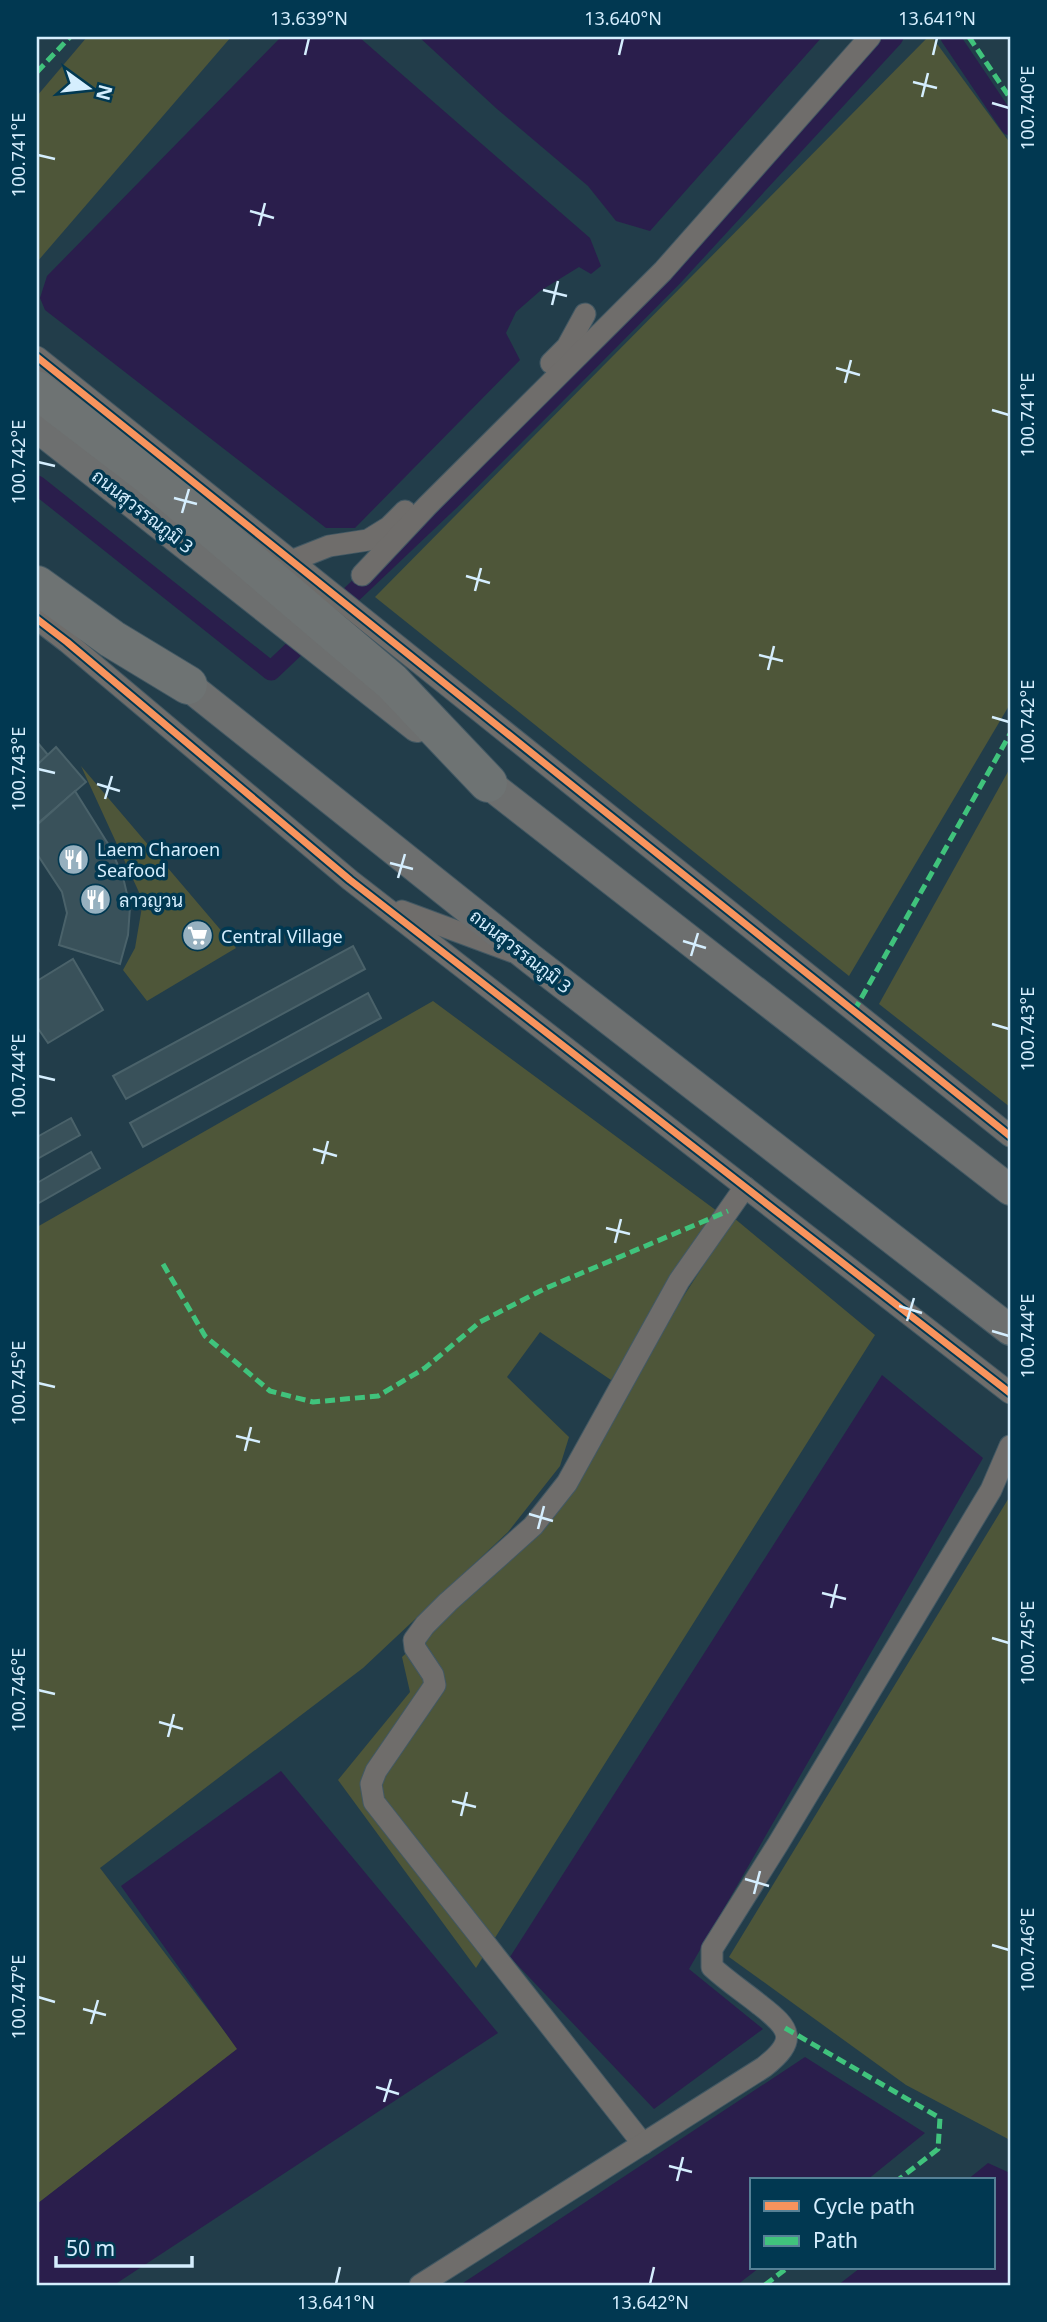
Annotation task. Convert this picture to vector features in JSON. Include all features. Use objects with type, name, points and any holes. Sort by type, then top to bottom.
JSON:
[{"type":"highway","points":[[37,390],[152,478],[342,638],[409,699],[488,783]]},
{"type":"highway","points":[[37,585],[111,639],[188,685]]},
{"type":"main road","name":"ถนนสุวรรณภูมิ 3","points":[[37,427],[296,600]]},
{"type":"main road","name":"ถนนสุวรรณภูมิ 3","points":[[37,565],[531,959],[1010,1330]]},
{"type":"main road","points":[[488,783],[1010,1190]]},
{"type":"street","points":[[362,575],[427,506],[663,271],[870,37]]},
{"type":"street","points":[[291,561],[329,547],[368,540],[389,527],[567,347],[585,314]]},
{"type":"street","points":[[37,357],[291,561],[296,600]]},
{"type":"street","points":[[37,619],[350,880],[1010,1393]]},
{"type":"street","points":[[342,638],[1010,1136]]},
{"type":"street","points":[[383,903],[531,959]]},
{"type":"street","points":[[643,2144],[374,1802],[371,1784],[376,1771],[435,1685],[433,1675],[415,1648],[414,1640],[448,1602],[533,1526],[567,1483],[679,1281],[745,1187]]},
{"type":"street","points":[[420,2285],[778,2056],[784,2047],[786,2036],[781,2021],[712,1967],[712,1949],[991,1490],[1010,1446]]},
{"type":"green space","points":[[87,37],[231,37],[37,262],[37,96]]},
{"type":"green space","points":[[928,37],[932,37],[1010,143],[1010,704],[849,976],[375,597]]},
{"type":"green space","points":[[81,766],[236,948],[147,1001],[123,970],[135,948],[143,901]]},
{"type":"green space","points":[[1010,768],[1010,1107],[879,1004]]},
{"type":"green space","points":[[433,1001],[721,1214],[611,1380],[540,1332],[507,1377],[569,1437],[560,1466],[508,1532],[363,1668],[100,1868],[238,2049],[37,2204],[37,1227]]},
{"type":"green space","points":[[734,1218],[875,1335],[476,1968],[338,1780],[410,1692],[402,1657],[524,1544]]},
{"type":"green space","points":[[1010,1496],[1010,2140],[906,2085],[729,1957]]},
{"type":"shaded area","points":[[281,37],[359,37],[590,238],[601,266],[591,274],[579,267],[540,291],[516,312],[506,333],[520,360],[355,528],[326,528],[45,310],[40,298],[47,276]]},
{"type":"shaded area","points":[[419,37],[822,37],[650,231],[616,221],[588,186],[497,109]]},
{"type":"shaded area","points":[[882,1375],[983,1458],[689,1969],[763,2029],[654,2109],[510,1957]]},
{"type":"shaded area","points":[[281,1771],[498,2033],[114,2285],[37,2285],[37,2204],[237,2049],[121,1886]]},
{"type":"shaded area","points":[[805,2057],[925,2133],[869,2178],[750,2178],[750,2270],[756,2270],[737,2285],[460,2285]]},
{"type":"shaded area","points":[[988,2163],[1010,2173],[1010,2285],[838,2285],[857,2270],[995,2270],[995,2178],[969,2178]]},
{"type":"building","points":[[37,742],[48,755],[37,765]]},
{"type":"building","points":[[56,747],[86,782],[37,824],[37,765]]},
{"type":"building","points":[[75,791],[110,847],[123,877],[130,907],[128,935],[120,964],[59,945],[67,913],[62,892],[37,854],[37,825]]},
{"type":"building","points":[[353,946],[365,969],[126,1099],[113,1076]]},
{"type":"building","points":[[73,959],[103,1010],[48,1043],[37,1027],[37,981]]},
{"type":"building","points":[[368,993],[381,1018],[143,1147],[130,1123]]},
{"type":"building","points":[[71,1118],[80,1135],[37,1159],[37,1137]]},
{"type":"building","points":[[91,1152],[100,1168],[37,1204],[37,1183]]},
{"type":"waterway","points":[[334,611],[451,500],[673,277],[894,37]]},
{"type":"waterway","points":[[950,37],[1010,126]]},
{"type":"waterway","points":[[37,485],[271,671],[312,632]]},
{"type":"marked path","points":[[37,72],[70,37]]},
{"type":"marked path","points":[[969,37],[1010,98]]},
{"type":"marked path","points":[[854,1011],[1010,734]]},
{"type":"marked path","points":[[163,1264],[205,1336],[270,1391],[313,1402],[378,1396],[425,1368],[480,1322],[544,1289],[728,1211]]},
{"type":"marked path","points":[[785,2028],[940,2118],[938,2149],[901,2178]]},
{"type":"marked path","points":[[765,2285],[784,2270]]},
{"type":"cycle path","points":[[37,357],[1010,1136]]},
{"type":"cycle path","points":[[37,619],[350,880],[1010,1393]]},
{"type":"place","name":"Laem Charoen Seafood","points":[[74,859]]},
{"type":"place","name":"ลาวญวน","points":[[96,900]]},
{"type":"place","name":"Central Village","points":[[198,936]]}]
